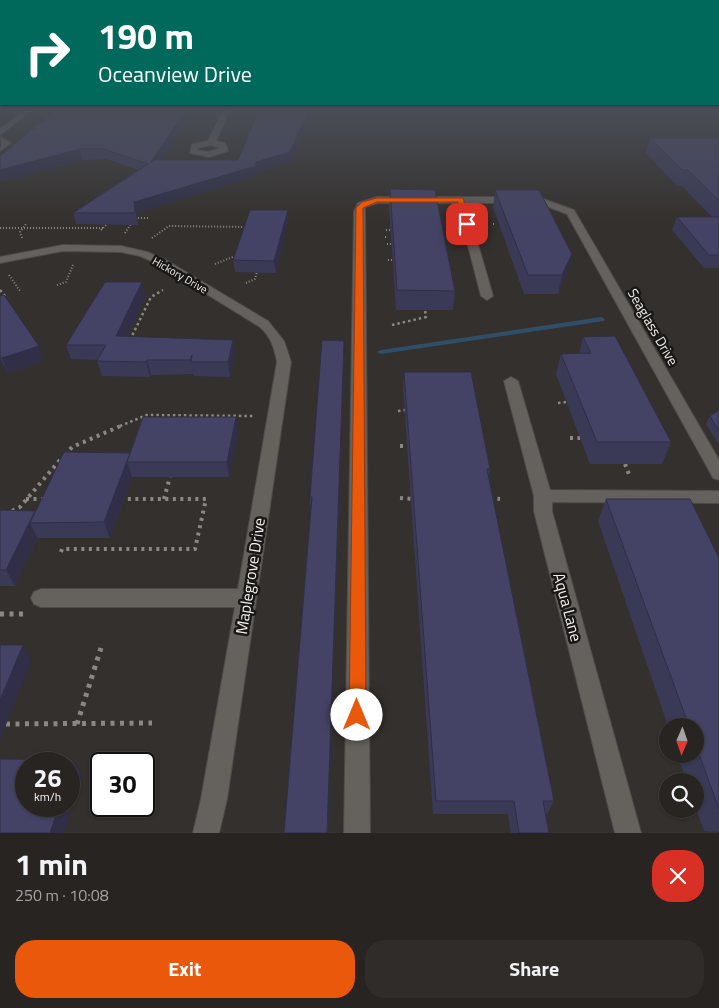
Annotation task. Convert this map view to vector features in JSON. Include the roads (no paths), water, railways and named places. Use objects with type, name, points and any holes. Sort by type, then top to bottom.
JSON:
[{"type":"street","points":[[357,833],[360,208],[364,203],[377,200],[460,200],[487,296]]},
{"type":"street","name":"Seaglass Drive","points":[[460,200],[538,200],[571,212],[719,474]]},
{"type":"street","name":"Hickory Drive","points":[[0,260],[63,248],[120,249],[143,254],[162,262],[264,324]]},
{"type":"street","name":"Maplegrove Drive","points":[[206,833],[214,799],[284,362],[276,334],[264,324]]},
{"type":"street","name":"Aqua Lane","points":[[511,381],[543,496],[543,511],[547,528],[628,833]]},
{"type":"street","points":[[543,496],[719,497]]},
{"type":"street","points":[[38,606],[246,598]]},
{"type":"waterway","points":[[381,352],[601,319]]}]
